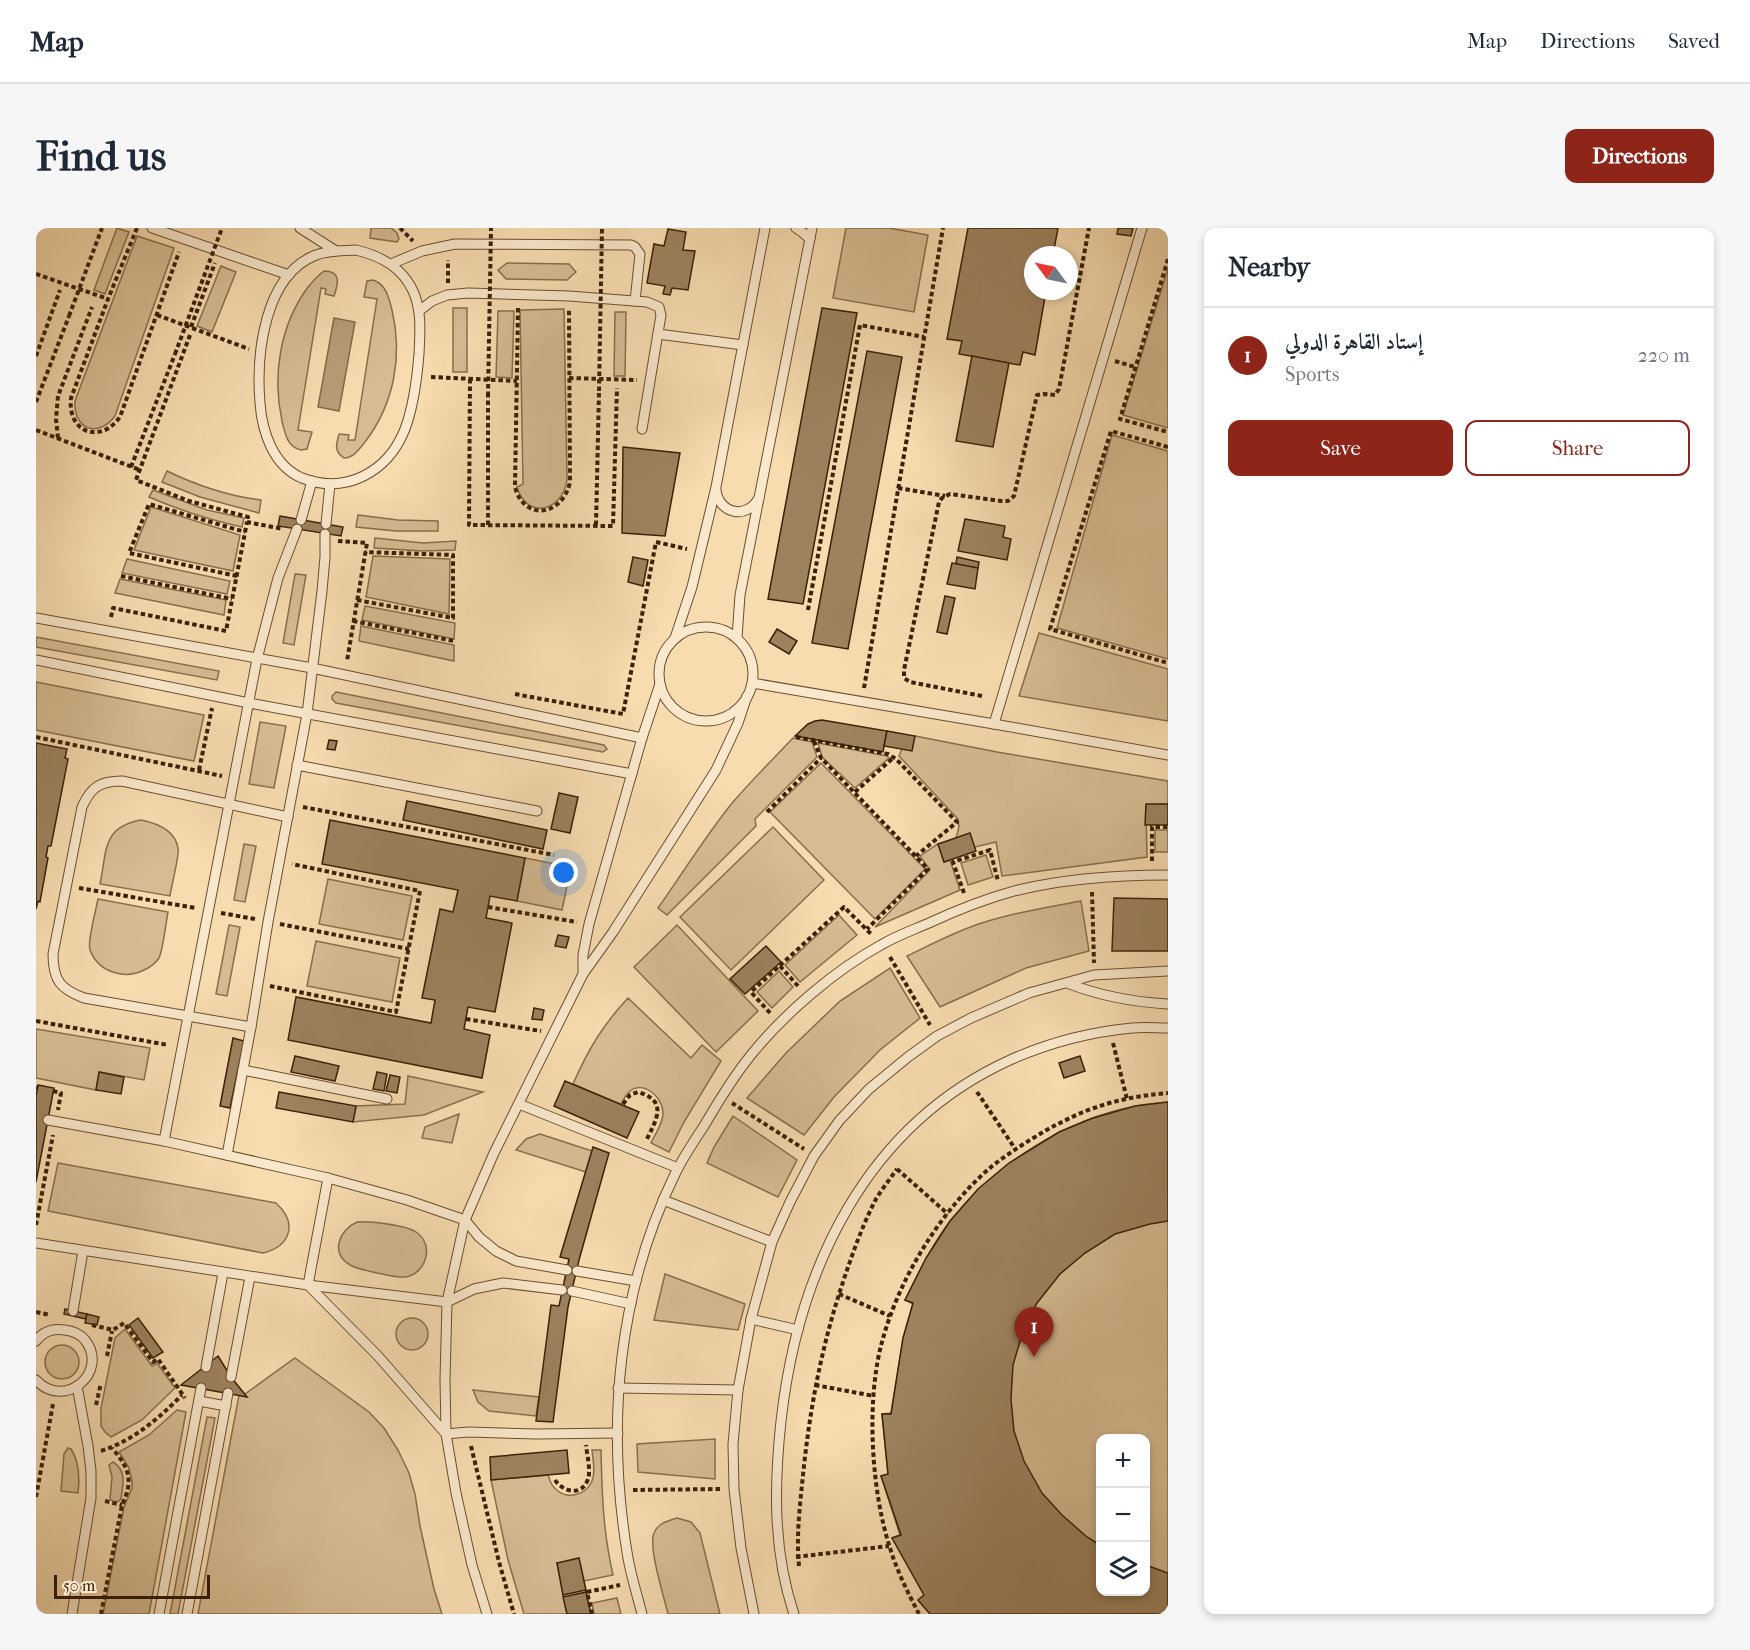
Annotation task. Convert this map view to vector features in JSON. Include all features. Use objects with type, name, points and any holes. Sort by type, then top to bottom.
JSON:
[{"type":"lane","points":[[152,228],[289,275]]},
{"type":"lane","points":[[300,228],[336,251]]},
{"type":"lane","points":[[796,228],[810,239]]},
{"type":"lane","points":[[737,639],[740,595],[812,228]]},
{"type":"lane","points":[[994,724],[1142,228]]},
{"type":"lane","points":[[675,638],[692,587],[716,487],[767,230]]},
{"type":"lane","points":[[391,264],[422,251],[448,245],[478,243],[631,245],[640,254],[635,301]]},
{"type":"lane","points":[[356,250],[379,256],[403,276],[413,291],[419,311],[420,344],[417,376],[407,422],[395,447],[367,475],[352,482],[330,484],[298,476],[286,467],[274,453],[261,418],[258,372],[265,326],[280,285],[303,262],[317,255],[336,251],[356,250]]},
{"type":"lane","points":[[419,311],[432,301],[458,293],[569,296],[651,303],[658,307],[661,315],[642,429]]},
{"type":"lane","points":[[658,334],[743,345]]},
{"type":"lane","points":[[164,1141],[257,659],[278,578],[312,481]]},
{"type":"lane","points":[[227,1155],[307,714],[322,591],[330,484]]},
{"type":"lane","points":[[716,487],[720,503],[735,512],[751,508],[761,494]]},
{"type":"lane","points":[[36,618],[312,668],[642,738]]},
{"type":"lane","points":[[487,1614],[472,1565],[446,1434],[447,1302],[465,1220],[494,1153],[583,974],[613,932],[716,770],[738,723],[752,683],[753,671],[751,659],[737,639],[726,631],[699,627],[675,638],[666,648],[658,672],[660,684],[665,698],[685,717],[699,721],[727,716],[739,708],[747,696]]},
{"type":"lane","points":[[36,660],[249,703],[632,774]]},
{"type":"lane","points":[[752,683],[1168,755]]},
{"type":"lane","points":[[583,974],[583,956],[589,924],[642,738],[660,684]]},
{"type":"lane","points":[[297,765],[537,811]]},
{"type":"lane","points":[[251,1027],[84,998],[70,993],[60,983],[53,969],[53,954],[82,807],[87,795],[96,786],[108,781],[122,781],[288,817]]},
{"type":"lane","points":[[642,1614],[627,1552],[620,1490],[618,1388],[622,1347],[636,1281],[647,1242],[663,1200],[678,1168],[721,1097],[752,1054],[780,1024],[847,966],[882,944],[968,905],[1002,895],[1050,884],[1091,879],[1168,875]]},
{"type":"lane","points":[[754,1614],[741,1548],[734,1489],[733,1444],[738,1390],[751,1319],[772,1242],[814,1155],[839,1121],[869,1089],[937,1036],[971,1018],[1029,993],[1094,975],[1168,971]]},
{"type":"lane","points":[[1067,983],[1126,1000],[1168,1004]]},
{"type":"lane","points":[[794,1614],[780,1559],[777,1524],[776,1481],[785,1385],[812,1284],[842,1218],[861,1186],[882,1157],[912,1126],[945,1098],[988,1070],[1035,1049],[1084,1035],[1133,1028],[1168,1028]]},
{"type":"lane","points":[[243,1070],[387,1099]]},
{"type":"lane","points":[[519,1104],[678,1168]]},
{"type":"lane","points":[[52,1120],[164,1141],[328,1178],[407,1200],[465,1220],[479,1237],[496,1251],[516,1261],[636,1281]]},
{"type":"lane","points":[[308,1285],[328,1178]]},
{"type":"lane","points":[[663,1200],[772,1242]]},
{"type":"lane","points":[[36,1243],[250,1277],[447,1302],[474,1289],[503,1283],[567,1291],[631,1304]]},
{"type":"lane","points":[[36,1381],[55,1391],[67,1390],[77,1386],[89,1372],[92,1363],[88,1345],[71,1319],[83,1251]]},
{"type":"lane","points":[[533,1286],[537,1266]]},
{"type":"lane","points":[[206,1367],[223,1273]]},
{"type":"lane","points":[[231,1377],[250,1277]]},
{"type":"lane","points":[[308,1285],[378,1356],[446,1434]]},
{"type":"lane","points":[[36,1341],[71,1319]]},
{"type":"lane","points":[[751,1319],[798,1330]]},
{"type":"lane","points":[[72,1614],[91,1498],[89,1456],[77,1386]]},
{"type":"lane","points":[[159,1614],[201,1388]]},
{"type":"lane","points":[[618,1388],[738,1390]]},
{"type":"lane","points":[[187,1614],[228,1393]]},
{"type":"lane","points":[[199,1401],[226,1406]]},
{"type":"lane","points":[[446,1434],[468,1432],[618,1433]]},
{"type":"path","points":[[36,402],[102,228]]},
{"type":"path","points":[[137,228],[71,398],[70,409],[74,420],[81,428],[92,432],[104,432],[120,417],[184,239]]},
{"type":"path","points":[[131,467],[222,228]]},
{"type":"path","points":[[488,525],[491,228]]},
{"type":"path","points":[[596,525],[602,228]]},
{"type":"path","points":[[861,701],[943,228]]},
{"type":"path","points":[[898,488],[945,496],[1001,501],[1008,501],[1014,496],[1037,395],[1055,395],[1059,390],[1089,228]]},
{"type":"path","points":[[447,295],[448,245]]},
{"type":"path","points":[[191,327],[219,251]]},
{"type":"path","points":[[1168,259],[1120,418],[1168,432]]},
{"type":"path","points":[[36,274],[108,298]]},
{"type":"path","points":[[36,356],[60,290]]},
{"type":"path","points":[[518,295],[515,487],[518,497],[524,504],[540,511],[558,505],[564,499],[570,482],[569,296]]},
{"type":"path","points":[[58,438],[56,419],[58,396],[92,307]]},
{"type":"path","points":[[157,315],[260,353]]},
{"type":"path","points":[[808,610],[860,325],[924,337]]},
{"type":"path","points":[[108,631],[113,608],[226,631],[248,517],[189,501],[136,480],[190,335]]},
{"type":"path","points":[[417,376],[517,381]]},
{"type":"path","points":[[569,378],[650,381]]},
{"type":"path","points":[[470,379],[469,525],[613,526],[617,388]]},
{"type":"path","points":[[36,430],[140,470]]},
{"type":"path","points":[[1168,447],[1111,431],[1050,629],[1168,663]]},
{"type":"path","points":[[945,496],[939,502],[903,675],[910,682],[982,696]]},
{"type":"path","points":[[237,576],[129,553],[149,504],[245,532]]},
{"type":"path","points":[[247,522],[297,527]]},
{"type":"path","points":[[325,532],[367,543],[347,663]]},
{"type":"path","points":[[508,693],[623,714],[656,542],[701,552]]},
{"type":"path","points":[[357,600],[453,618],[453,555],[365,552]]},
{"type":"path","points":[[121,576],[232,599]]},
{"type":"path","points":[[353,621],[454,641]]},
{"type":"path","points":[[199,770],[215,696]]},
{"type":"path","points":[[36,737],[235,778]]},
{"type":"path","points":[[796,737],[894,757],[957,822],[916,856]]},
{"type":"path","points":[[814,741],[821,758],[928,869],[867,929]]},
{"type":"path","points":[[855,792],[894,757]]},
{"type":"path","points":[[767,812],[821,758]]},
{"type":"path","points":[[290,805],[554,855]]},
{"type":"path","points":[[1152,875],[1152,827],[1168,827]]},
{"type":"path","points":[[968,905],[953,862],[990,850],[1002,895]]},
{"type":"path","points":[[258,984],[396,1012],[420,891],[279,861]]},
{"type":"path","points":[[1091,879],[1094,975]]},
{"type":"path","points":[[66,886],[209,910],[408,949]]},
{"type":"path","points":[[488,907],[589,924]]},
{"type":"path","points":[[780,966],[809,998]]},
{"type":"path","points":[[466,1019],[553,1033]]},
{"type":"path","points":[[36,1021],[183,1048]]},
{"type":"path","points":[[1114,1044],[1127,1099]]},
{"type":"path","points":[[36,1222],[51,1147],[52,1120],[61,1093],[53,1091]]},
{"type":"path","points":[[623,1104],[630,1095],[638,1092],[646,1094],[656,1103],[657,1118],[640,1153]]},
{"type":"path","points":[[919,1614],[897,1569],[889,1546],[878,1496],[873,1453],[874,1396],[882,1343],[890,1316],[914,1263],[948,1214],[976,1182],[993,1166],[1034,1137],[1065,1120],[1096,1107],[1127,1099],[1168,1093]]},
{"type":"path","points":[[721,1097],[814,1155]]},
{"type":"path","points":[[980,1097],[1016,1150]]},
{"type":"path","points":[[43,1146],[51,1147]]},
{"type":"path","points":[[800,1576],[798,1528],[806,1449],[815,1384],[824,1342],[850,1260],[877,1198],[897,1169]]},
{"type":"path","points":[[905,1176],[948,1214]]},
{"type":"path","points":[[36,1179],[45,1181]]},
{"type":"path","points":[[839,1294],[890,1316]]},
{"type":"path","points":[[36,1312],[112,1330]]},
{"type":"path","points":[[105,1365],[112,1330],[123,1323],[153,1362],[158,1359],[196,1412]]},
{"type":"path","points":[[95,1411],[102,1376]]},
{"type":"path","points":[[815,1384],[874,1396]]},
{"type":"path","points":[[36,1497],[55,1391]]},
{"type":"path","points":[[89,1456],[112,1448],[138,1433],[156,1421],[182,1395]]},
{"type":"path","points":[[468,1432],[499,1562],[514,1614]]},
{"type":"path","points":[[555,1480],[559,1487],[567,1491],[576,1491],[588,1479],[585,1433]]},
{"type":"path","points":[[99,1441],[102,1460]]},
{"type":"path","points":[[101,1614],[122,1505],[129,1482],[127,1470],[121,1458],[112,1448]]},
{"type":"path","points":[[620,1490],[734,1489]]},
{"type":"path","points":[[106,1492],[106,1501]]},
{"type":"path","points":[[810,1555],[889,1546]]},
{"type":"path","points":[[592,1614],[587,1592],[634,1582]]},
{"type":"shaded area","points":[[117,228],[129,232],[105,294],[94,290]]},
{"type":"shaded area","points":[[371,228],[391,228],[397,233],[399,239],[397,242],[370,238]]},
{"type":"shaded area","points":[[846,228],[889,228],[928,235],[914,312],[833,298]]},
{"type":"shaded area","points":[[137,236],[174,248],[115,416],[101,427],[88,428],[78,418],[75,401]]},
{"type":"shaded area","points":[[507,263],[569,264],[576,272],[567,280],[506,279],[498,270]]},
{"type":"shaded area","points":[[221,266],[236,272],[212,332],[197,326]]},
{"type":"shaded area","points":[[1168,268],[1168,428],[1123,415]]},
{"type":"shaded area","points":[[324,271],[334,273],[337,283],[334,296],[325,294],[326,289],[321,288],[298,430],[312,432],[307,449],[301,450],[290,443],[284,430],[279,404],[278,368],[285,334],[298,302],[308,287]]},
{"type":"shaded area","points":[[373,280],[384,288],[392,310],[396,345],[394,379],[383,412],[375,427],[356,453],[344,458],[337,450],[337,441],[339,434],[349,435],[348,440],[355,440],[377,299],[364,297],[367,281]]},
{"type":"shaded area","points":[[453,308],[467,308],[467,372],[453,372]]},
{"type":"shaded area","points":[[564,309],[567,480],[558,500],[544,508],[535,508],[522,497],[517,487],[523,484],[520,310]]},
{"type":"shaded area","points":[[498,311],[514,311],[512,378],[496,377]]},
{"type":"shaded area","points":[[615,312],[626,312],[625,376],[614,376]]},
{"type":"shaded area","points":[[334,318],[355,322],[339,411],[318,407]]},
{"type":"shaded area","points":[[1112,435],[1168,451],[1168,659],[1057,628]]},
{"type":"shaded area","points":[[167,471],[213,490],[261,500],[259,513],[200,497],[162,482]]},
{"type":"shaded area","points":[[153,490],[207,510],[244,518],[242,527],[195,514],[149,497]]},
{"type":"shaded area","points":[[151,507],[240,535],[233,571],[134,550]]},
{"type":"shaded area","points":[[358,515],[398,520],[438,521],[438,531],[396,531],[356,527]]},
{"type":"shaded area","points":[[375,538],[423,543],[456,541],[455,550],[423,551],[374,548]]},
{"type":"shaded area","points":[[373,556],[450,559],[449,614],[366,597]]},
{"type":"shaded area","points":[[127,559],[230,581],[227,594],[122,573]]},
{"type":"shaded area","points":[[295,574],[306,575],[294,645],[283,643]]},
{"type":"shaded area","points":[[120,579],[226,600],[224,615],[115,593]]},
{"type":"shaded area","points":[[365,606],[455,623],[454,639],[362,620]]},
{"type":"shaded area","points":[[361,626],[454,645],[454,661],[359,641]]},
{"type":"shaded area","points":[[1039,633],[1168,669],[1168,721],[1019,696]]},
{"type":"shaded area","points":[[36,637],[219,671],[217,680],[36,647]]},
{"type":"shaded area","points":[[36,682],[204,715],[194,761],[36,730]]},
{"type":"shaded area","points":[[336,692],[604,745],[607,749],[603,752],[336,703],[332,696]]},
{"type":"shaded area","points":[[260,722],[286,726],[274,788],[249,784]]},
{"type":"shaded area","points":[[915,736],[1168,781],[1168,804],[1146,805],[1147,857],[1002,876],[996,842],[975,847],[956,838],[959,827],[958,819],[899,756],[902,749]]},
{"type":"shaded area","points":[[793,738],[812,742],[817,757],[755,819],[756,826],[667,915],[658,908],[713,828],[740,794]]},
{"type":"shaded area","points":[[818,743],[889,758],[855,788],[822,757]]},
{"type":"shaded area","points":[[821,763],[925,869],[875,919],[770,812]]},
{"type":"shaded area","points":[[141,820],[164,828],[176,842],[178,857],[170,896],[100,884],[108,842],[119,828]]},
{"type":"shaded area","points":[[773,827],[824,880],[731,970],[680,917]]},
{"type":"shaded area","points":[[1155,830],[1168,830],[1168,852],[1155,852]]},
{"type":"shaded area","points":[[244,844],[256,846],[245,902],[234,900]]},
{"type":"shaded area","points":[[938,844],[944,862],[950,860],[960,890],[875,927],[930,870],[920,856]]},
{"type":"shaded area","points":[[986,855],[993,877],[968,885],[961,863]]},
{"type":"shaded area","points":[[525,858],[571,867],[562,910],[517,901]]},
{"type":"shaded area","points":[[328,879],[412,896],[403,940],[319,924]]},
{"type":"shaded area","points":[[98,899],[168,912],[159,958],[150,967],[136,973],[120,974],[105,969],[94,958],[89,946]]},
{"type":"shaded area","points":[[1081,901],[1089,951],[1026,968],[940,1007],[907,956],[955,933],[985,922]]},
{"type":"shaded area","points":[[839,915],[857,935],[800,982],[785,965]]},
{"type":"shaded area","points":[[229,925],[240,927],[227,996],[216,994]]},
{"type":"shaded area","points":[[677,925],[758,1011],[716,1052],[634,967]]},
{"type":"shaded area","points":[[316,941],[400,958],[392,1002],[307,986]]},
{"type":"shaded area","points":[[890,968],[920,1018],[880,1050],[834,1097],[804,1135],[747,1098],[786,1053],[840,1001]]},
{"type":"shaded area","points":[[779,971],[793,987],[772,1008],[757,992]]},
{"type":"shaded area","points":[[628,998],[691,1058],[702,1045],[721,1061],[684,1122],[669,1152],[651,1143],[661,1124],[663,1112],[659,1100],[651,1092],[646,1089],[634,1089],[624,1098],[621,1105],[573,1084],[596,1039]]},
{"type":"shaded area","points":[[36,1029],[150,1048],[144,1080],[100,1072],[96,1090],[36,1078]]},
{"type":"shaded area","points":[[408,1076],[483,1092],[424,1115],[353,1122],[356,1106],[405,1104]]},
{"type":"shaded area","points":[[1168,1102],[1168,1614],[930,1614],[918,1600],[924,1595],[892,1538],[900,1535],[881,1476],[888,1474],[882,1414],[891,1413],[903,1339],[913,1304],[905,1300],[944,1229],[989,1180],[1010,1163],[1058,1133],[1110,1112]]},
{"type":"shaded area","points":[[459,1114],[452,1143],[422,1138],[425,1127]]},
{"type":"shaded area","points":[[733,1116],[797,1160],[778,1197],[707,1163]]},
{"type":"shaded area","points":[[540,1134],[592,1151],[586,1172],[516,1150],[526,1139]]},
{"type":"shaded area","points":[[58,1163],[276,1203],[287,1218],[288,1233],[280,1245],[263,1253],[48,1211]]},
{"type":"shaded area","points":[[357,1222],[396,1225],[416,1232],[426,1245],[425,1260],[421,1267],[416,1273],[400,1277],[367,1271],[350,1265],[340,1254],[339,1242],[346,1230]]},
{"type":"shaded area","points":[[665,1274],[745,1304],[738,1330],[654,1320]]},
{"type":"shaded area","points":[[412,1318],[423,1323],[428,1334],[423,1345],[412,1350],[401,1345],[396,1334],[401,1323]]},
{"type":"shaded area","points":[[125,1329],[152,1366],[157,1363],[175,1388],[142,1420],[111,1437],[101,1426],[101,1408],[115,1338]]},
{"type":"shaded area","points":[[62,1345],[74,1350],[79,1362],[74,1374],[62,1379],[50,1374],[45,1362],[50,1350]]},
{"type":"shaded area","points":[[295,1358],[369,1412],[384,1428],[398,1450],[409,1473],[415,1494],[434,1589],[442,1614],[198,1614],[239,1395],[246,1397],[245,1394]]},
{"type":"shaded area","points":[[473,1390],[539,1397],[536,1416],[489,1411],[478,1402]]},
{"type":"shaded area","points":[[177,1410],[186,1412],[149,1614],[103,1614],[124,1507],[132,1488],[129,1468],[119,1452],[149,1435]]},
{"type":"shaded area","points":[[207,1417],[215,1418],[178,1614],[170,1614]]},
{"type":"shaded area","points":[[715,1439],[715,1479],[638,1472],[637,1444]]},
{"type":"shaded area","points":[[68,1448],[74,1454],[77,1465],[78,1493],[61,1491],[64,1454]]},
{"type":"shaded area","points":[[592,1450],[601,1450],[605,1528],[613,1575],[584,1581],[557,1563],[567,1614],[524,1614],[508,1560],[491,1480],[548,1475],[558,1491],[567,1495],[581,1493],[593,1479]]},
{"type":"shaded area","points":[[113,1462],[120,1469],[123,1478],[121,1499],[114,1502],[110,1499],[112,1477],[109,1465]]},
{"type":"shaded area","points":[[677,1518],[691,1522],[700,1533],[720,1614],[668,1614],[660,1585],[653,1540],[658,1527]]},
{"type":"shaded area","points":[[617,1598],[621,1614],[594,1614],[592,1603]]},
{"type":"building","points":[[968,228],[1058,228],[1055,246],[1024,246],[1024,300],[1044,300],[1035,355],[1023,352],[1020,365],[959,354],[962,341],[947,339]]},
{"type":"building","points":[[1118,228],[1133,228],[1131,236],[1117,234]]},
{"type":"building","points":[[668,229],[686,232],[683,250],[695,251],[688,290],[672,288],[670,295],[663,294],[665,286],[647,283],[654,244],[664,246]]},
{"type":"building","points":[[822,308],[857,313],[803,604],[768,599]]},
{"type":"building","points":[[867,351],[902,357],[848,649],[812,643]]},
{"type":"building","points":[[972,356],[1009,363],[993,447],[956,441]]},
{"type":"building","points":[[623,447],[680,453],[665,536],[622,533]]},
{"type":"building","points":[[280,516],[343,527],[341,536],[278,526]]},
{"type":"building","points":[[965,519],[1005,526],[1003,537],[1011,539],[1007,560],[958,551]]},
{"type":"building","points":[[633,557],[648,560],[643,586],[628,582]]},
{"type":"building","points":[[957,557],[979,562],[978,568],[956,564]]},
{"type":"building","points":[[952,563],[978,568],[975,589],[947,584]]},
{"type":"building","points":[[945,596],[955,598],[947,634],[937,632]]},
{"type":"building","points":[[777,629],[797,641],[789,654],[769,642]]},
{"type":"building","points":[[822,720],[887,731],[883,752],[795,736],[808,724]]},
{"type":"building","points":[[887,731],[915,736],[912,751],[884,746]]},
{"type":"building","points":[[329,740],[337,741],[335,750],[327,749]]},
{"type":"building","points":[[36,743],[67,749],[65,758],[68,759],[51,846],[48,846],[40,902],[38,901],[36,909]]},
{"type":"building","points":[[559,793],[578,797],[570,833],[551,829]]},
{"type":"building","points":[[407,801],[547,830],[543,849],[403,820]]},
{"type":"building","points":[[1146,804],[1168,804],[1168,825],[1145,825]]},
{"type":"building","points":[[330,820],[525,858],[517,901],[490,896],[486,918],[512,923],[495,1012],[468,1007],[464,1029],[490,1035],[482,1078],[288,1040],[296,997],[431,1023],[435,1000],[422,998],[440,909],[453,912],[458,890],[322,864]]},
{"type":"building","points":[[970,833],[976,851],[944,862],[938,844]]},
{"type":"building","points":[[1114,898],[1168,899],[1168,951],[1112,951]]},
{"type":"building","points":[[558,935],[569,937],[566,948],[555,946]]},
{"type":"building","points":[[766,946],[781,962],[745,994],[730,979]]},
{"type":"building","points":[[534,1008],[544,1010],[542,1020],[532,1019]]},
{"type":"building","points":[[233,1038],[244,1041],[230,1108],[220,1106]]},
{"type":"building","points":[[295,1056],[339,1066],[335,1081],[291,1072]]},
{"type":"building","points":[[1080,1056],[1085,1071],[1064,1078],[1059,1063]]},
{"type":"building","points":[[99,1072],[124,1077],[121,1094],[96,1090]]},
{"type":"building","points":[[377,1072],[387,1074],[384,1091],[373,1089]]},
{"type":"building","points":[[390,1075],[400,1077],[397,1093],[386,1091]]},
{"type":"building","points":[[565,1081],[639,1112],[627,1138],[554,1106]]},
{"type":"building","points":[[38,1085],[54,1088],[36,1182],[36,1096]]},
{"type":"building","points":[[279,1092],[356,1106],[353,1122],[276,1108]]},
{"type":"building","points":[[1168,1102],[1168,1221],[1115,1234],[1085,1253],[1060,1274],[1037,1303],[1024,1328],[1013,1365],[1011,1399],[1014,1431],[1024,1461],[1042,1493],[1062,1515],[1096,1543],[1096,1596],[1150,1596],[1150,1566],[1168,1573],[1168,1614],[930,1614],[918,1600],[924,1595],[892,1538],[901,1535],[881,1476],[888,1474],[882,1414],[891,1414],[903,1338],[913,1303],[905,1300],[926,1258],[950,1221],[978,1189],[1009,1163],[1059,1132],[1093,1118],[1135,1106]]},
{"type":"building","points":[[593,1147],[609,1153],[568,1307],[553,1422],[536,1421],[551,1305],[559,1306],[569,1259],[560,1257]]},
{"type":"building","points":[[65,1309],[87,1314],[86,1319],[64,1314]]},
{"type":"building","points":[[87,1314],[99,1317],[97,1325],[85,1323]]},
{"type":"building","points":[[138,1318],[163,1352],[153,1358],[129,1325]]},
{"type":"building","points":[[218,1356],[231,1377],[247,1397],[181,1385]]},
{"type":"building","points":[[567,1450],[569,1473],[491,1480],[490,1457]]},
{"type":"building","points":[[579,1558],[586,1590],[563,1595],[557,1563]]},
{"type":"building","points":[[586,1592],[591,1614],[567,1614],[563,1597]]},
{"type":"place","name":"إستاد القاهرة الدولي","points":[[1034,1357]]}]
